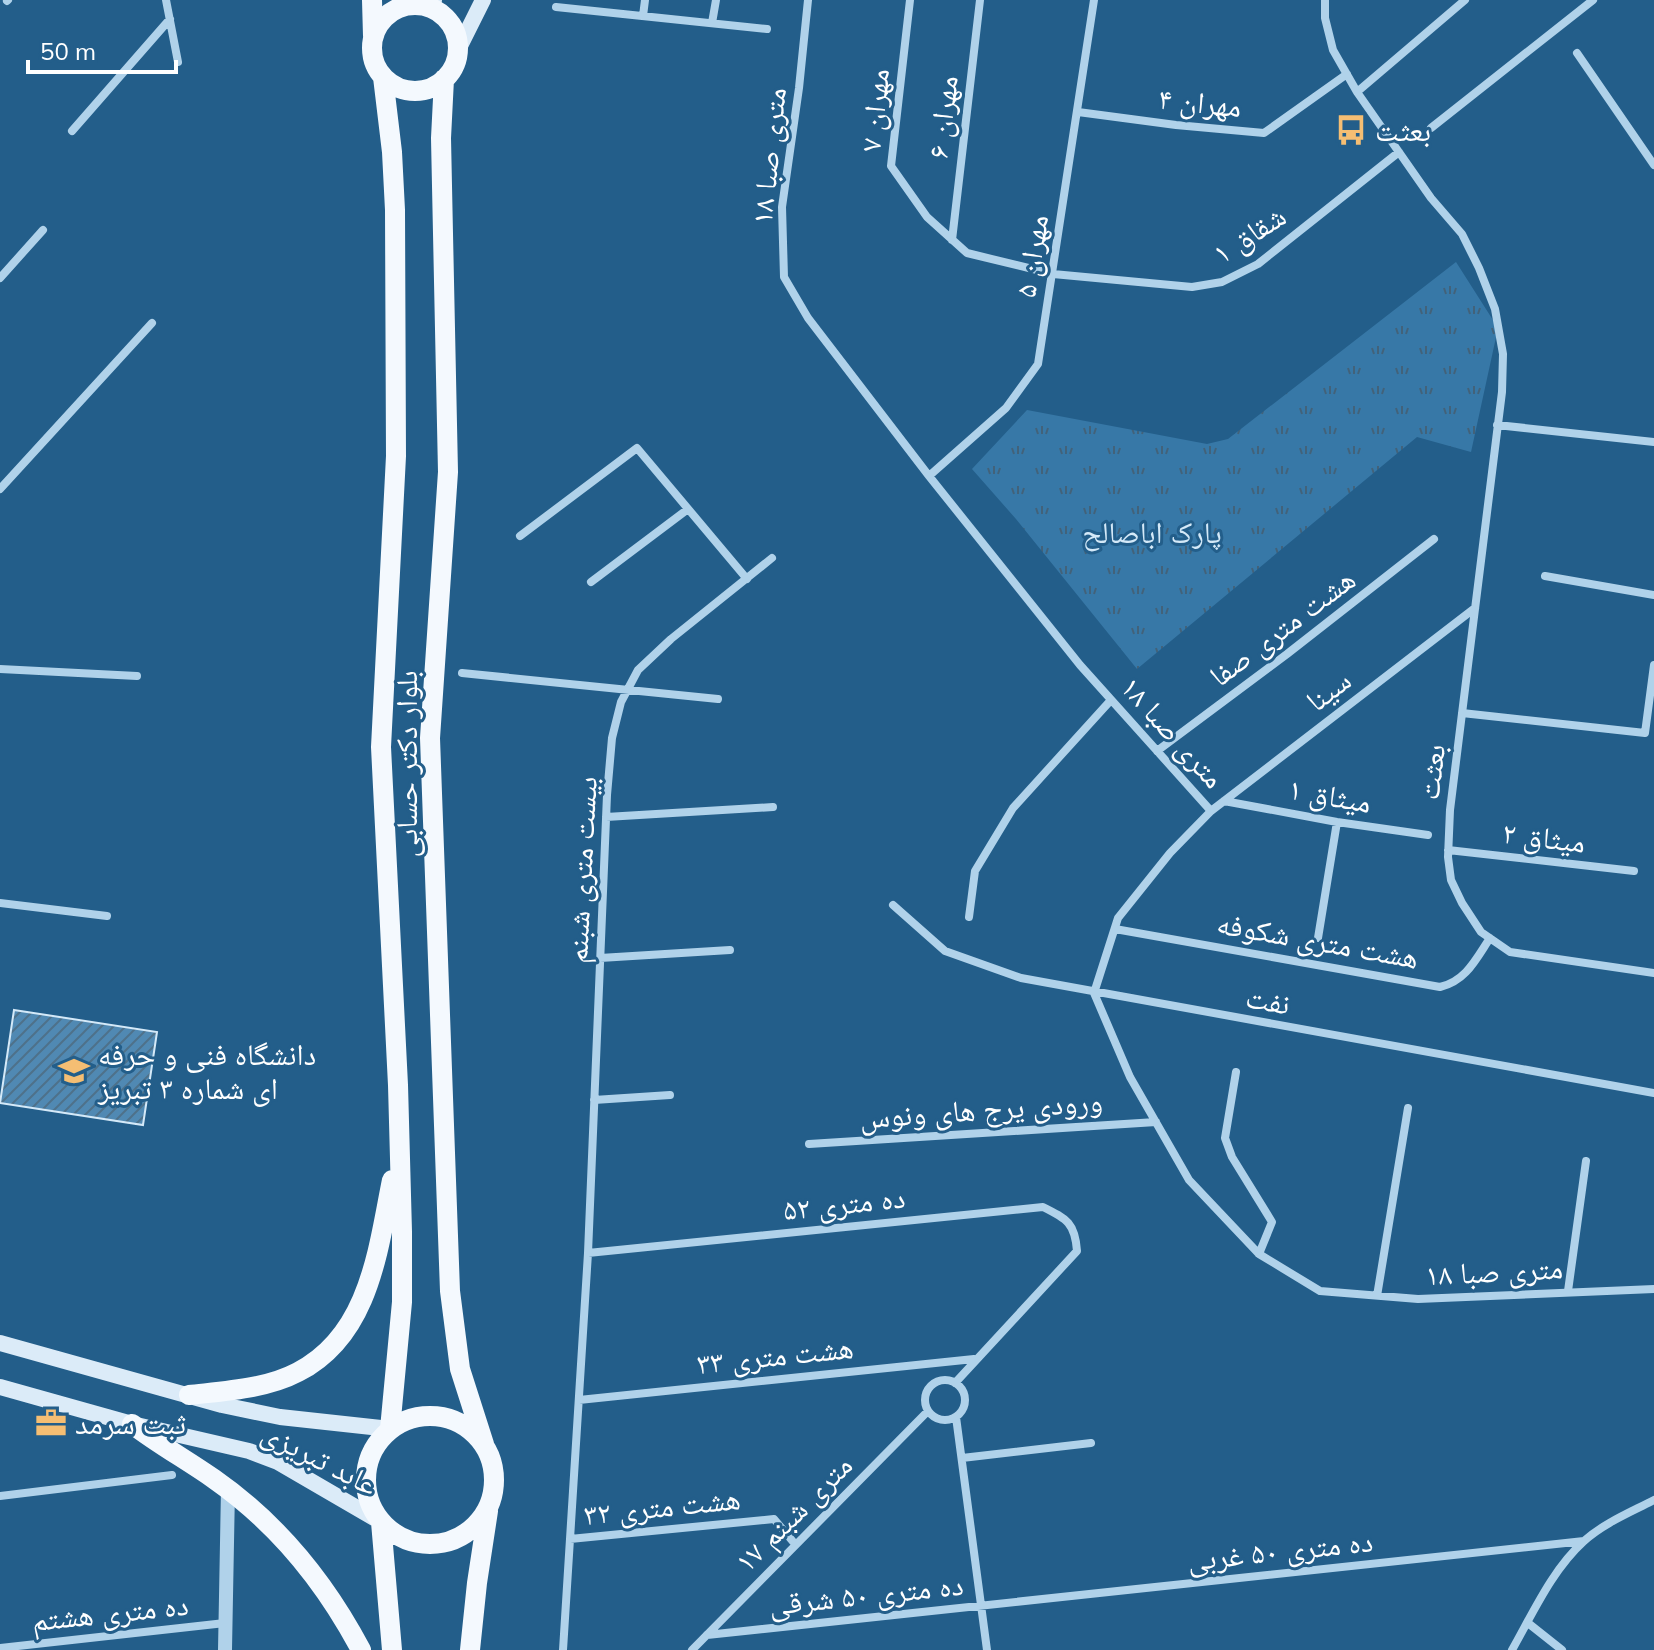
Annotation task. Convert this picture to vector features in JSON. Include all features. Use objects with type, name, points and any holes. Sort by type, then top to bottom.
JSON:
[{"type":"main road","points":[[372,0],[372,55],[383,77],[398,87],[414,91],[430,88],[444,79],[454,67],[458,50],[483,0]]},
{"type":"main road","points":[[373,39],[390,13],[424,3],[450,23],[455,31],[458,50]]},
{"type":"main road","name":"بلوار دکتر حسابی","points":[[383,77],[395,210],[396,456],[381,747],[398,1085],[402,1302],[390,1429]]},
{"type":"main road","name":"بلوار دکتر حسابی","points":[[444,79],[441,138],[448,472],[430,738],[450,1291],[460,1369],[484,1444]]},
{"type":"main road","points":[[189,1395],[251,1386],[298,1373],[343,1334],[369,1285],[379,1253],[399,1148]]},
{"type":"main road","name":"عابد تبریزی","points":[[0,1343],[280,1417],[390,1429]]},
{"type":"main road","name":"عابد تبریزی","points":[[0,1387],[132,1424],[249,1451],[278,1462],[381,1522]]},
{"type":"main road","points":[[470,1650],[477,1583],[494,1486],[493,1464],[484,1444],[469,1428],[450,1418],[429,1415],[409,1419],[390,1429],[376,1444],[368,1463],[365,1484],[370,1504],[381,1522],[397,1535],[417,1543],[438,1544],[459,1537],[476,1525],[489,1507]]},
{"type":"main road","points":[[132,1424],[228,1489],[269,1523],[312,1571],[361,1650]]},
{"type":"main road","points":[[381,1522],[392,1650]]},
{"type":"street","points":[[166,0],[178,62]]},
{"type":"street","points":[[563,0],[556,7],[767,29]]},
{"type":"street","points":[[643,16],[645,0]]},
{"type":"street","points":[[712,23],[716,0]]},
{"type":"street","name":"متری صبا ۱۸","points":[[808,0],[782,207],[784,277],[808,318],[1080,665],[1211,811],[1170,853],[1118,918],[1094,993],[1130,1077],[1189,1180],[1259,1254],[1320,1291],[1418,1299],[1654,1289]]},
{"type":"street","name":"مهران ۷","points":[[910,0],[891,166],[927,217],[967,253],[1053,274]]},
{"type":"street","name":"مهران ۶","points":[[952,240],[980,0]]},
{"type":"street","name":"مهران ۵","points":[[929,476],[1006,408],[1038,364],[1094,0]]},
{"type":"street","name":"بعثت","points":[[1325,0],[1325,18],[1333,50],[1357,92],[1431,198],[1462,234],[1495,309],[1503,354],[1450,810],[1448,850],[1451,880],[1481,932],[1510,952],[1654,973]]},
{"type":"street","points":[[1357,92],[1465,0]]},
{"type":"street","points":[[1431,128],[1593,0]]},
{"type":"street","points":[[72,131],[170,19]]},
{"type":"street","points":[[1577,53],[1654,165]]},
{"type":"street","name":"مهران ۴","points":[[1078,112],[1264,133],[1347,74]]},
{"type":"street","name":"شقاق ۱","points":[[1053,274],[1192,287],[1222,282],[1258,264],[1399,152]]},
{"type":"street","points":[[0,278],[43,230]]},
{"type":"street","points":[[0,489],[152,323]]},
{"type":"street","points":[[1497,425],[1654,442]]},
{"type":"street","points":[[520,536],[637,448],[747,579]]},
{"type":"street","points":[[591,582],[688,509]]},
{"type":"street","name":"هشت متری صفا","points":[[1157,751],[1434,539]]},
{"type":"street","name":"بیست متری شبنم","points":[[563,1650],[588,1253],[612,738],[621,702],[638,670],[671,639],[772,558]]},
{"type":"street","points":[[1545,576],[1654,595]]},
{"type":"street","name":"سینا","points":[[1211,811],[1475,608]]},
{"type":"street","points":[[1462,713],[1645,733],[1654,665]]},
{"type":"street","points":[[0,669],[137,676]]},
{"type":"street","points":[[462,673],[718,699]]},
{"type":"street","points":[[969,917],[975,871],[1013,808],[1111,700]]},
{"type":"street","name":"میثاق ۱","points":[[1224,801],[1428,835]]},
{"type":"street","points":[[606,817],[773,807]]},
{"type":"street","points":[[1318,938],[1337,822]]},
{"type":"street","name":"میثاق ۲","points":[[1448,850],[1634,871]]},
{"type":"street","points":[[0,903],[107,916]]},
{"type":"street","name":"نفت","points":[[893,905],[945,951],[1021,978],[1654,1093]]},
{"type":"street","name":"هشت متری شکوفه","points":[[1115,929],[1440,987],[1461,978],[1490,938]]},
{"type":"street","points":[[600,958],[730,950]]},
{"type":"street","points":[[1236,1072],[1225,1138],[1232,1157],[1272,1222],[1259,1254]]},
{"type":"street","points":[[594,1100],[670,1095]]},
{"type":"street","points":[[1377,1296],[1408,1108]]},
{"type":"street","name":"ورودی یرج های ونوس","points":[[809,1144],[1156,1122]]},
{"type":"street","points":[[1568,1291],[1586,1161]]},
{"type":"street","name":"ده متری ۵۲","points":[[588,1253],[1043,1207],[1064,1218],[1076,1232],[1077,1251],[975,1359]]},
{"type":"street","points":[[955,1383],[975,1359]]},
{"type":"street","name":"هشت متری ۳۳","points":[[579,1400],[975,1359]]},
{"type":"street","points":[[942,1381],[955,1383],[965,1400],[956,1417],[943,1420],[928,1411],[925,1398],[931,1387],[942,1381]]},
{"type":"street","name":"۱۷ متری شبنم","points":[[692,1650],[928,1411]]},
{"type":"street","points":[[956,1417],[987,1650]]},
{"type":"street","points":[[962,1458],[1091,1443]]},
{"type":"street","points":[[0,1496],[172,1475]]},
{"type":"street","points":[[225,1650],[228,1489]]},
{"type":"street","points":[[1512,1650],[1535,1606],[1584,1541],[1654,1500]]},
{"type":"street","name":"هشت متری ۳۲","points":[[570,1539],[774,1519],[795,1544]]},
{"type":"street","name":"ده متری ۵۰ غربی","points":[[981,1605],[1584,1541]]},
{"type":"street","name":"ده متری ۵۰ شرقی","points":[[707,1635],[981,1605]]},
{"type":"street","name":"ده متری هشتم","points":[[0,1648],[225,1623]]},
{"type":"street","points":[[1528,1623],[1562,1650]]},
{"type":"green space","name":"پارک اباصالح","points":[[1456,262],[1498,328],[1471,452],[1417,437],[1137,669],[972,469],[1027,410],[1207,444],[1228,439]]},
{"type":"building","points":[[14,1010],[157,1032],[143,1125],[0,1103]]},
{"type":"place","name":"بعثت","points":[[1351,130]]},
{"type":"place","name":"دانشگاه فنی و حرفه ای شماره ۳ تبریز","points":[[74,1071]]},
{"type":"place","name":"ثبت سرمد","points":[[51,1423]]}]
